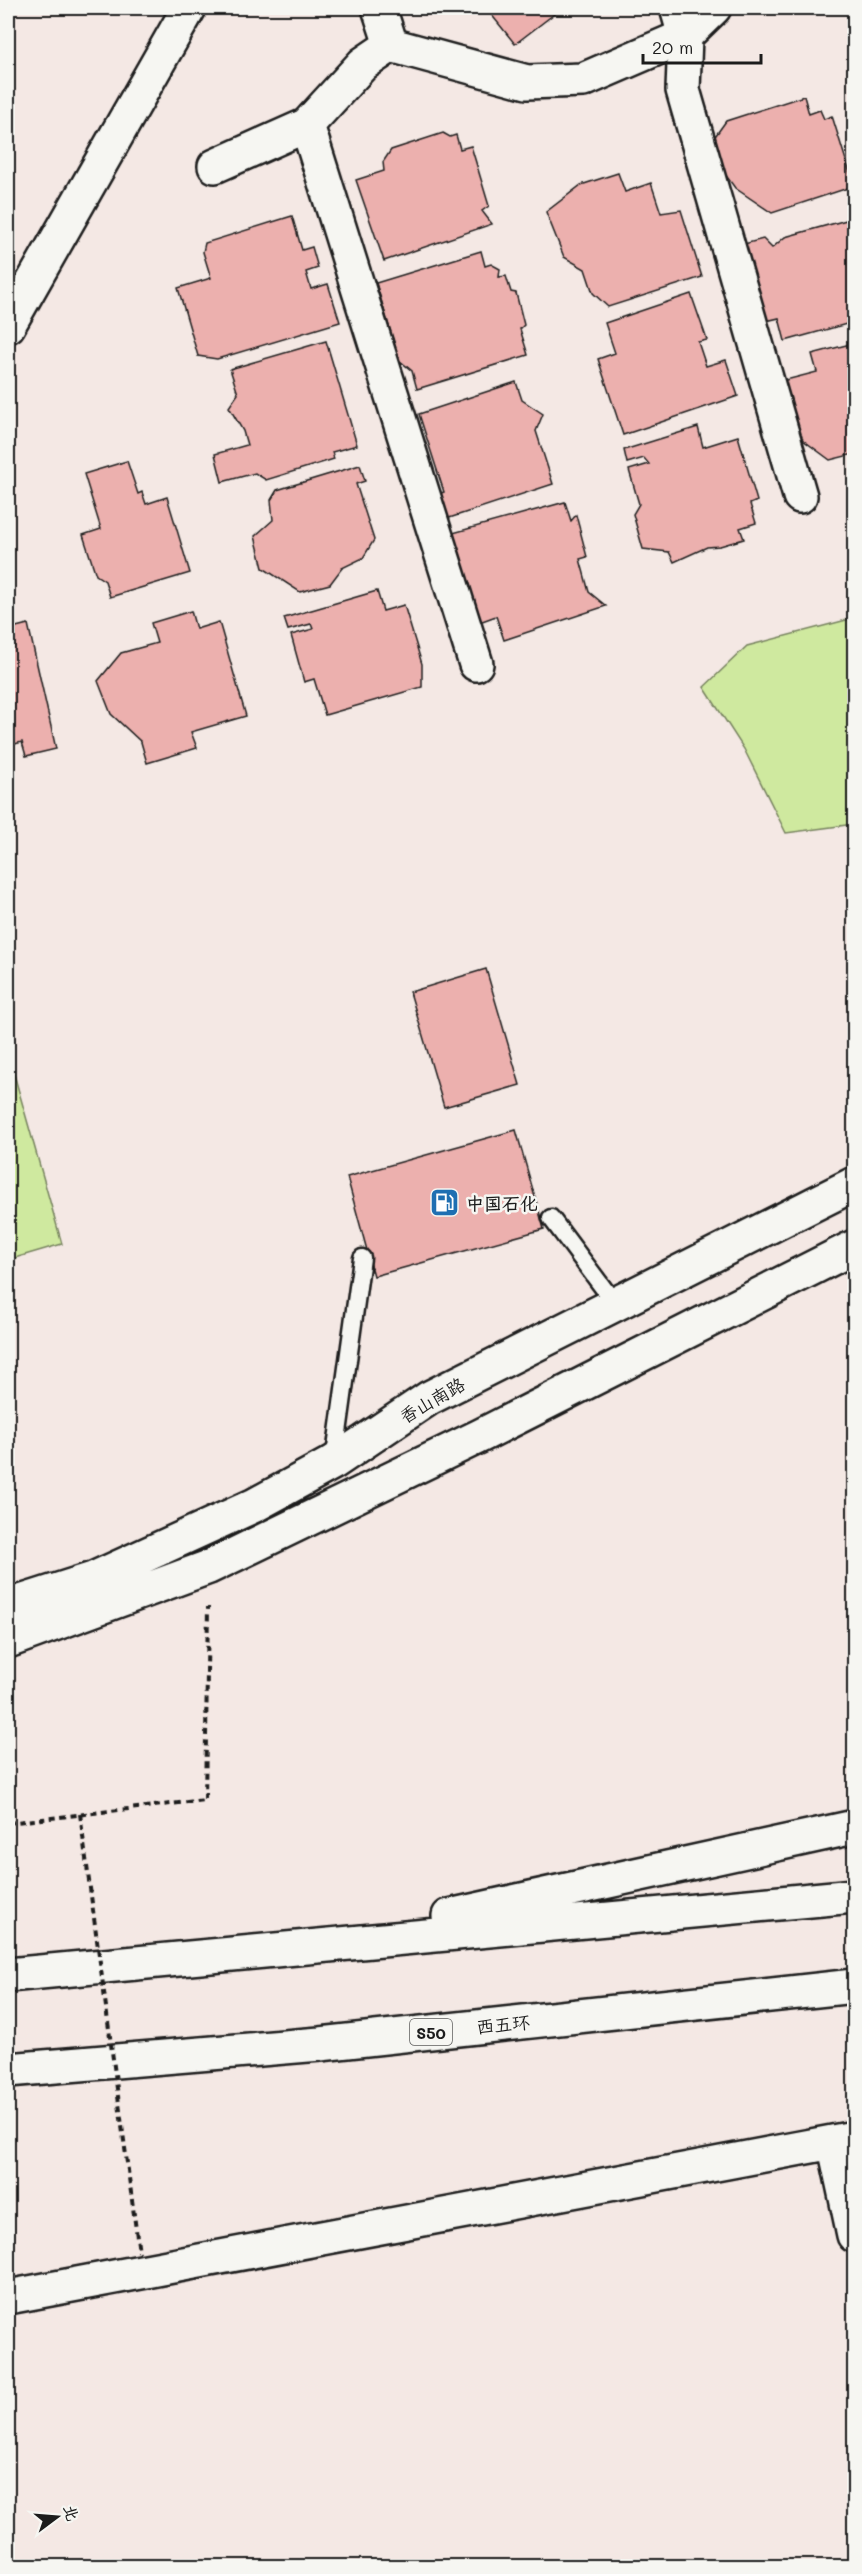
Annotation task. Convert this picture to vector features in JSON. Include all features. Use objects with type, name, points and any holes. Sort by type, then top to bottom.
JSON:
[{"type":"main road","points":[[8,326],[189,8]]},
{"type":"main road","points":[[378,8],[391,45]]},
{"type":"main road","points":[[215,166],[307,125],[363,64],[391,45],[527,82],[583,80],[681,22],[714,8]]},
{"type":"main road","points":[[681,22],[683,90],[800,496]]},
{"type":"main road","points":[[307,125],[476,664]]},
{"type":"main road","name":"香山南路","points":[[8,1606],[93,1580],[255,1505],[334,1462],[429,1398],[855,1184]]},
{"type":"main road","points":[[8,1641],[208,1567],[480,1436],[855,1246]]},
{"type":"main road","points":[[310,1946],[855,1827]]},
{"type":"main road","points":[[8,1975],[855,1896]]},
{"type":"main road","name":"西五环","points":[[8,2070],[320,2044],[855,1986]]},
{"type":"main road","points":[[8,2297],[844,2140],[855,2235]]},
{"type":"lane","points":[[551,1218],[616,1305]]},
{"type":"lane","points":[[334,1462],[362,1258]]},
{"type":"path","points":[[8,1823],[205,1800],[208,1567]]},
{"type":"path","points":[[80,1814],[139,2252]]},
{"type":"green space","points":[[854,618],[854,824],[786,833],[744,749],[704,687],[747,646]]},
{"type":"green space","points":[[8,1053],[62,1244],[8,1260]]},
{"type":"building","points":[[486,8],[562,8],[515,44]]},
{"type":"building","points":[[804,96],[809,114],[820,110],[824,119],[832,116],[854,186],[772,213],[735,188],[717,163],[711,142],[726,121]]},
{"type":"building","points":[[443,133],[450,137],[456,135],[460,149],[471,146],[489,206],[482,211],[492,224],[384,261],[356,180],[384,171],[383,162],[391,150]]},
{"type":"building","points":[[618,173],[625,192],[651,183],[661,213],[681,210],[702,277],[608,307],[593,293],[585,269],[564,257],[546,212],[581,185]]},
{"type":"building","points":[[292,216],[302,250],[312,247],[318,268],[306,272],[311,289],[328,284],[340,322],[217,359],[198,356],[178,288],[211,278],[203,252],[205,243]]},
{"type":"building","points":[[850,219],[854,233],[854,322],[785,341],[779,318],[766,321],[744,244],[763,239],[772,248],[785,237]]},
{"type":"building","points":[[481,251],[485,266],[491,264],[500,269],[499,277],[506,276],[511,292],[516,293],[524,325],[520,329],[528,355],[417,389],[412,371],[399,360],[376,283]]},
{"type":"building","points":[[691,294],[707,340],[698,342],[706,366],[726,360],[738,396],[623,435],[598,359],[615,353],[605,323]]},
{"type":"building","points":[[326,341],[357,445],[332,452],[334,459],[266,480],[255,473],[222,482],[215,454],[247,445],[243,431],[229,407],[238,394],[230,369]]},
{"type":"building","points":[[854,343],[854,454],[830,460],[803,440],[792,417],[782,381],[817,372],[812,354]]},
{"type":"building","points":[[516,382],[522,400],[543,414],[536,431],[553,484],[434,523],[426,498],[444,492],[419,414]]},
{"type":"building","points":[[698,427],[703,447],[738,436],[757,501],[750,504],[756,523],[740,528],[744,539],[707,547],[674,562],[669,552],[643,549],[633,514],[639,504],[629,470],[649,464],[644,458],[627,463],[624,450]]},
{"type":"building","points":[[127,461],[138,494],[142,492],[146,504],[167,497],[190,573],[110,597],[105,581],[96,575],[83,535],[101,529],[84,474]]},
{"type":"building","points":[[360,465],[365,481],[356,484],[374,540],[363,558],[342,568],[330,584],[300,592],[263,568],[255,536],[273,520],[271,500],[277,490]]},
{"type":"building","points":[[565,502],[571,521],[576,515],[587,557],[580,559],[589,592],[606,606],[504,640],[496,616],[474,624],[466,580],[453,533]]},
{"type":"building","points":[[377,591],[383,611],[404,605],[422,664],[422,687],[325,715],[314,679],[304,682],[291,635],[313,629],[311,624],[288,630],[284,618]]},
{"type":"building","points":[[191,611],[196,629],[219,622],[246,716],[191,732],[197,748],[147,763],[141,742],[111,714],[98,681],[121,653],[157,643],[151,623]]},
{"type":"building","points":[[28,624],[56,749],[26,756],[22,742],[8,746],[8,629]]},
{"type":"building","points":[[486,969],[520,1085],[444,1107],[410,992]]},
{"type":"building","name":"中国石化","points":[[516,1130],[544,1229],[374,1276],[347,1177]]},
{"type":"place","name":"中国石化","points":[[445,1203]]}]
